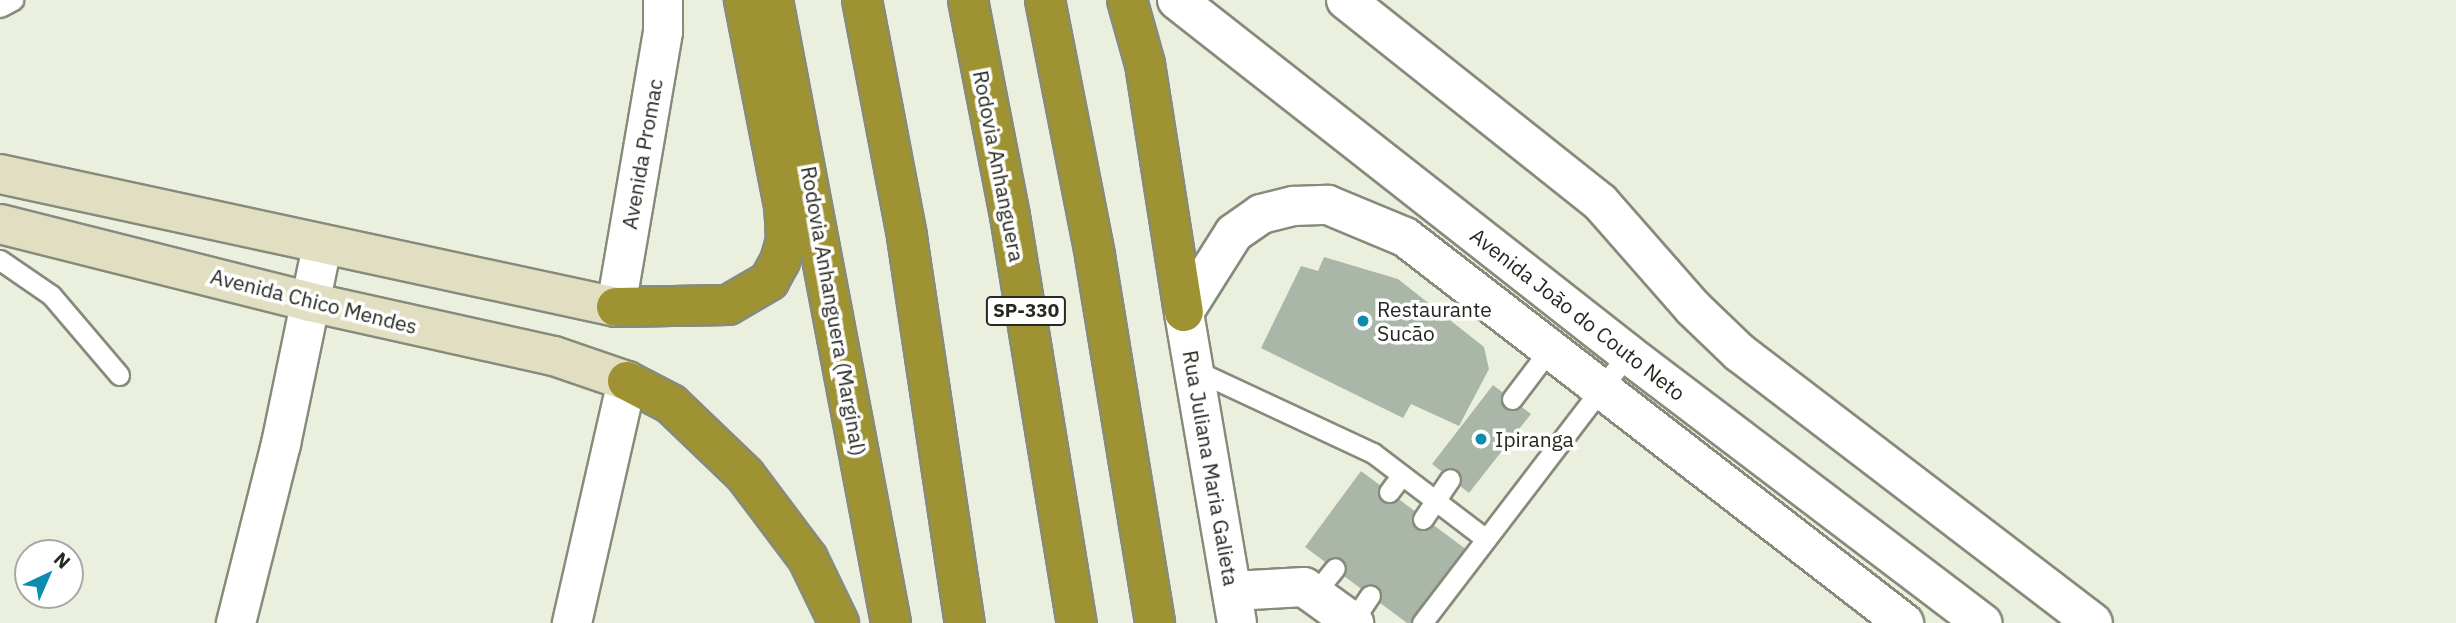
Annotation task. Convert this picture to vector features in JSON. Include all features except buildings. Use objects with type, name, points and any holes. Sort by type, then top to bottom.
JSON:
[{"type":"highway","points":[[616,307],[729,305],[769,281],[780,261],[786,240],[784,206],[744,0]]},
{"type":"highway","name":"Rodovia Anhanguera (Marginal)","points":[[773,0],[891,623]]},
{"type":"highway","points":[[862,0],[907,237],[965,623]]},
{"type":"highway","name":"Rodovia Anhanguera","points":[[968,0],[1010,216],[1077,623]]},
{"type":"highway","points":[[1045,0],[1095,256],[1155,623]]},
{"type":"highway","points":[[1127,0],[1145,64],[1184,312]]},
{"type":"highway","points":[[626,381],[671,404],[745,475],[808,559],[839,623]]},
{"type":"street","name":"Avenida Promac","points":[[616,307],[663,31],[663,0]]},
{"type":"street","name":"Avenida João do Couto Neto","points":[[1177,0],[1628,354],[1982,623]]},
{"type":"street","points":[[1346,0],[1600,202],[1693,308],[1740,353],[2093,623]]},
{"type":"street","points":[[0,174],[322,246],[616,307]]},
{"type":"street","points":[[1366,219],[1403,179]]},
{"type":"street","name":"Avenida João do Couto Neto","points":[[1184,312],[1234,233],[1261,214],[1294,206],[1328,205],[1366,219],[1405,237],[1904,623]]},
{"type":"street","name":"Avenida Chico Mendes","points":[[0,224],[310,302],[554,356],[626,381]]},
{"type":"street","points":[[236,623],[281,444],[322,246]]},
{"type":"street","name":"Rua Juliana Maria Galieta","points":[[1184,312],[1235,607]]},
{"type":"street","points":[[572,623],[626,381]]},
{"type":"street","points":[[1235,607],[1324,581],[1359,613]]},
{"type":"lane","points":[[0,7],[13,0]]},
{"type":"lane","points":[[0,260],[51,295],[119,375]]},
{"type":"lane","points":[[1512,399],[1550,349]]},
{"type":"lane","points":[[1422,623],[1628,354]]},
{"type":"lane","points":[[1195,370],[1373,453],[1438,498],[1486,539]]},
{"type":"lane","points":[[1389,492],[1402,475]]},
{"type":"lane","points":[[1423,519],[1450,479]]},
{"type":"place","name":"Restaurante Sucão","points":[[1363,321]]},
{"type":"place","name":"Ipiranga","points":[[1481,439]]}]
